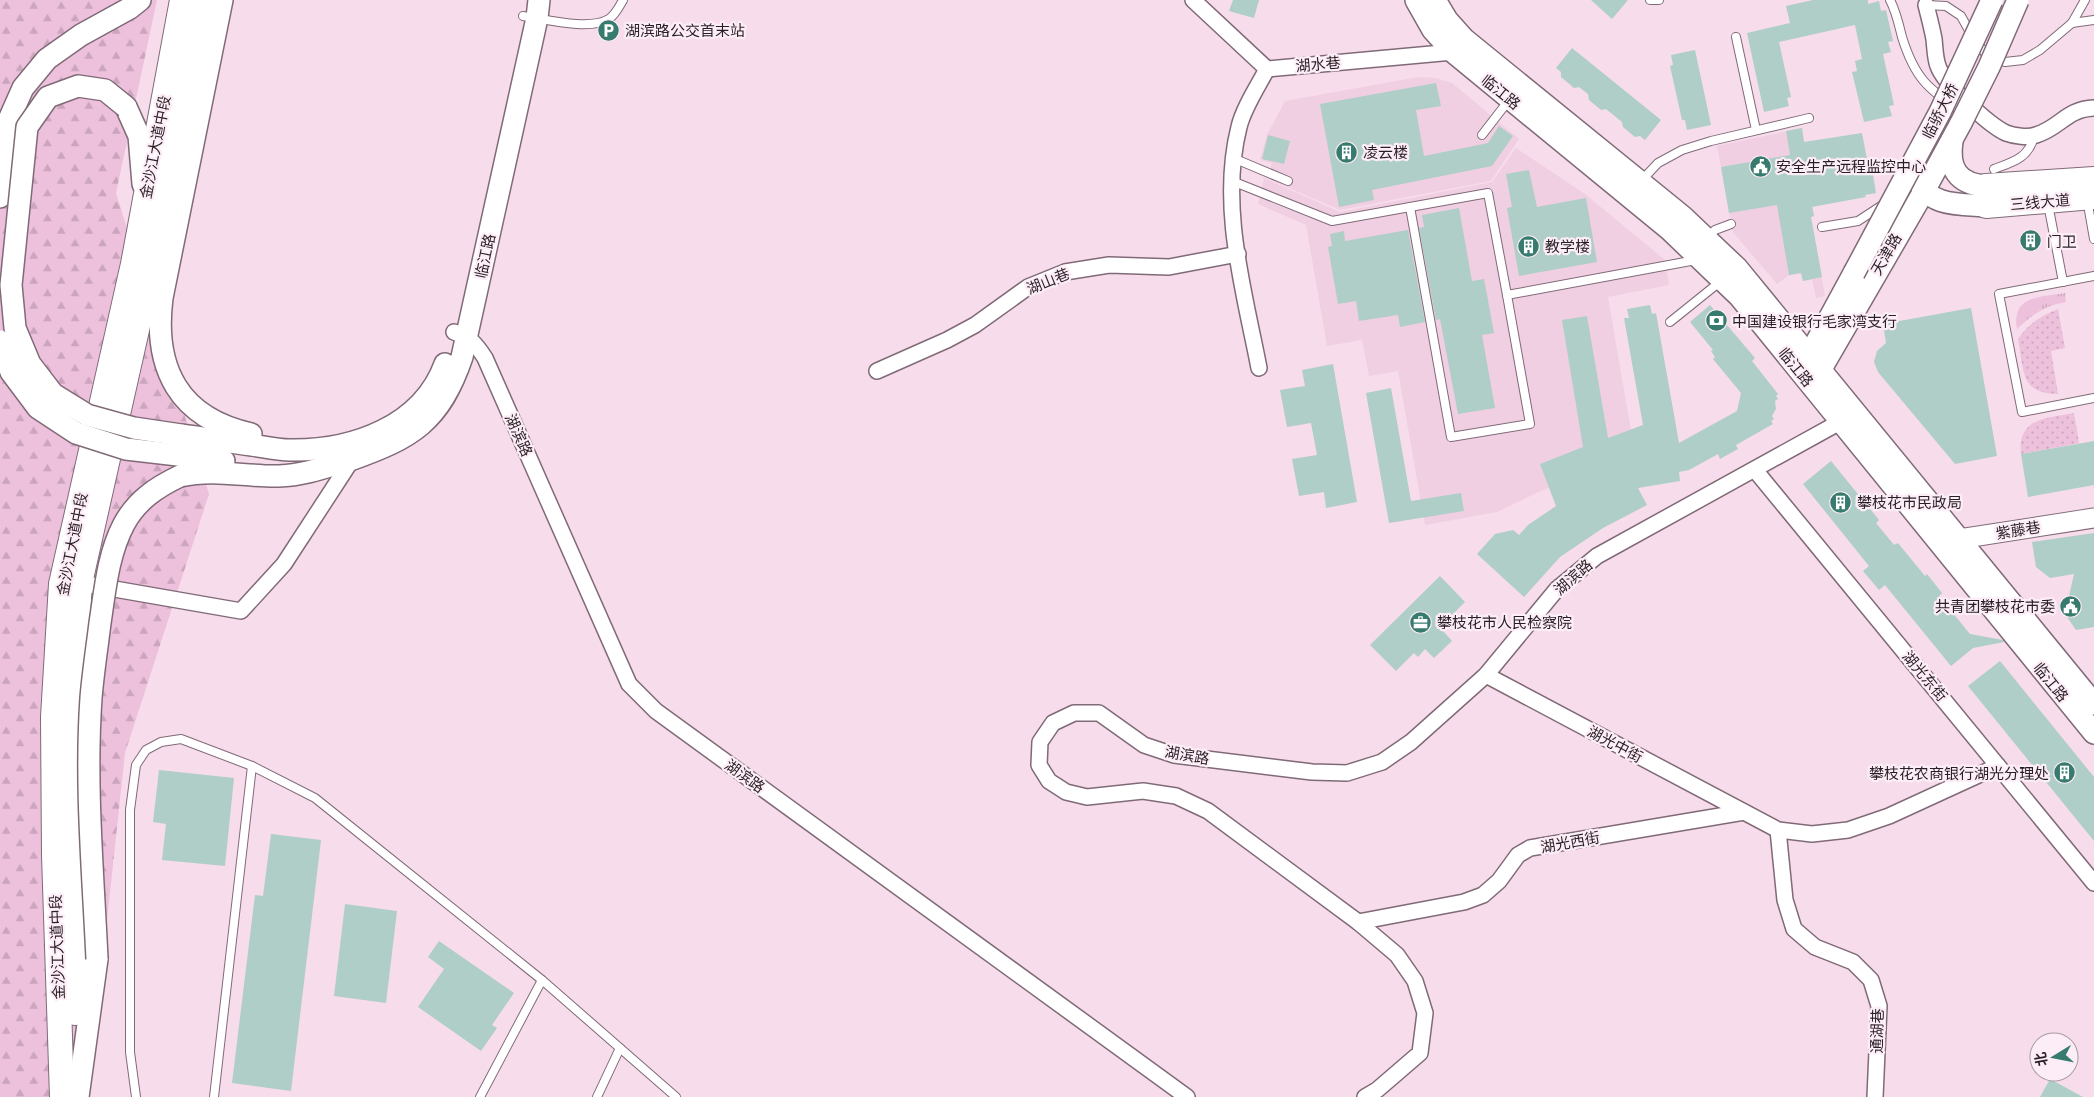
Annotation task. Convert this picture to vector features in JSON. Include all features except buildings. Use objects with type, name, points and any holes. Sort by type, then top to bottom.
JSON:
[{"type":"main road","points":[[0,197],[7,124],[23,88],[46,59],[80,35],[130,8],[140,0]]},
{"type":"main road","name":"金沙江大道中段","points":[[62,1097],[54,855],[52,717],[61,584],[133,264],[182,0]]},
{"type":"main road","name":"金沙江大道中段","points":[[77,1097],[72,716],[80,583],[152,263],[201,0]]},
{"type":"main road","points":[[222,0],[159,321],[160,344],[166,366],[174,384],[186,400],[200,413],[216,423],[232,430],[347,452]]},
{"type":"main road","name":"临江路","points":[[1416,0],[1433,30],[1458,45],[1640,182],[1700,249],[1723,280],[1810,370],[2091,717]]},
{"type":"main road","name":"临江路","points":[[1435,0],[1447,20],[1458,45],[1510,99],[1670,230],[1752,285],[1810,370]]},
{"type":"main road","name":"临骄大桥","points":[[1810,370],[1854,273],[1968,56],[1992,0]]},
{"type":"main road","name":"临骄大桥","points":[[1964,126],[2018,0]]},
{"type":"main road","name":"临江路","points":[[347,452],[394,444],[429,419],[454,382],[460,334],[531,9]]},
{"type":"main road","points":[[145,200],[139,136],[126,107],[105,90],[78,86],[48,97],[26,128],[11,286],[15,328],[30,364],[53,394],[87,415],[134,428],[179,445]]},
{"type":"main road","points":[[1964,126],[1951,162],[1959,176],[1967,182],[1989,187]]},
{"type":"main road","name":"天津路","points":[[1810,370],[1894,240],[1915,185],[1964,126]]},
{"type":"main road","points":[[1918,154],[1915,185],[1930,197],[1949,203],[1989,187]]},
{"type":"main road","points":[[1894,240],[1908,226],[1922,216],[1989,187]]},
{"type":"main road","name":"三线大道","points":[[1989,187],[2046,191],[2089,188]]},
{"type":"main road","points":[[0,341],[11,372],[38,408],[76,433],[126,449],[179,445],[288,450],[314,449],[347,452]]},
{"type":"main road","points":[[77,1097],[97,959],[89,801],[91,708],[104,598],[116,541],[124,523],[136,506],[148,494],[180,476],[199,472],[255,476],[297,475],[316,471],[347,452]]},
{"type":"street","points":[[1193,0],[1267,68],[1239,125],[1233,158],[1232,180],[1232,208],[1238,254],[1259,368]]},
{"type":"street","points":[[1925,3],[1932,26],[1938,67],[1948,83],[1964,126],[1997,128],[2015,136],[2034,136],[2051,129],[2065,117],[2080,108],[2094,108]]},
{"type":"street","name":"湖水巷","points":[[1267,68],[1458,45]]},
{"type":"street","name":"湖山巷","points":[[877,371],[947,340],[975,325],[1028,287],[1065,272],[1109,265],[1169,267],[1238,254]]},
{"type":"street","name":"湖滨路","points":[[460,334],[477,344],[484,358],[629,684],[656,711],[1187,1097]]},
{"type":"street","name":"湖滨路","points":[[1365,1097],[1377,1090],[1420,1053],[1425,1013],[1415,981],[1397,955],[1358,922],[1208,811],[1176,796],[1143,792],[1087,797],[1066,792],[1049,781],[1039,765],[1040,742],[1053,723],[1074,713],[1099,713],[1144,745],[1174,755],[1312,772],[1347,773],[1382,762],[1404,747],[1486,675],[1558,589],[1597,556],[1849,417]]},
{"type":"street","points":[[80,583],[241,611],[284,564],[347,452]]},
{"type":"street","name":"湖光东街","points":[[1754,470],[2094,883]]},
{"type":"street","name":"紫藤巷","points":[[1952,544],[2094,518]]},
{"type":"street","name":"湖光中街","points":[[1486,675],[1778,830]]},
{"type":"street","points":[[1778,830],[1812,834],[1848,830],[1888,816],[1998,766]]},
{"type":"street","name":"湖光西街","points":[[1358,922],[1464,902],[1484,895],[1499,881],[1518,855],[1530,848],[1744,812]]},
{"type":"street","name":"通湖巷","points":[[1778,830],[1785,900],[1794,929],[1815,947],[1853,962],[1872,980],[1879,1006],[1874,1097]]},
{"type":"lane","points":[[531,9],[587,24],[598,23],[609,19],[618,11],[623,0]]},
{"type":"lane","points":[[1650,0],[1659,0]]},
{"type":"lane","points":[[1890,0],[1910,60],[1921,80],[1941,98],[1968,116],[1964,126]]},
{"type":"lane","points":[[1925,3],[1946,6],[1961,16],[1970,34],[1987,56],[2005,62],[2023,60],[2040,50],[2072,23],[2085,0]]},
{"type":"lane","points":[[2072,23],[2094,20]]},
{"type":"lane","points":[[1736,37],[1756,130]]},
{"type":"lane","points":[[1482,135],[1510,99]]},
{"type":"lane","points":[[1640,182],[1665,158],[1694,146],[1733,140],[1756,130],[1809,118]]},
{"type":"lane","points":[[1989,187],[2025,156],[2030,150],[2034,136]]},
{"type":"lane","points":[[1233,158],[1288,181]]},
{"type":"lane","points":[[1232,180],[1332,221],[1488,193],[1530,424],[1451,438],[1410,208]]},
{"type":"lane","points":[[1822,227],[1858,221],[1915,185]]},
{"type":"lane","points":[[2089,188],[2094,239]]},
{"type":"lane","points":[[2046,191],[2062,282]]},
{"type":"lane","points":[[1508,295],[1700,249],[1715,230],[1731,224]]},
{"type":"lane","points":[[2094,276],[1999,294],[2022,412],[2094,398]]},
{"type":"lane","points":[[1670,322],[1723,280]]},
{"type":"lane","points":[[136,1097],[130,1042],[130,810],[136,765],[146,750],[161,742],[181,739],[252,766],[315,798],[542,980],[676,1097]]},
{"type":"lane","points":[[214,1097],[252,766]]},
{"type":"lane","points":[[480,1097],[542,980]]},
{"type":"lane","points":[[597,1097],[620,1048]]},
{"type":"shaded area","points":[[1418,77],[1436,78],[1452,83],[1519,139],[1491,181],[1340,210],[1266,178],[1272,163],[1260,160],[1267,135],[1285,101]]},
{"type":"shaded area","points":[[1802,128],[1814,216],[1811,217],[1825,296],[1816,298],[1812,279],[1803,281],[1801,273],[1789,275],[1777,284],[1733,232],[1717,146]]},
{"type":"shaded area","points":[[1516,148],[1585,194],[1665,260],[1669,285],[1608,297],[1635,454],[1543,490],[1497,512],[1425,525],[1398,371],[1369,376],[1362,340],[1327,346],[1306,225],[1258,204],[1264,178],[1340,212],[1492,182]]},
{"type":"green space","points":[[0,0],[157,0],[116,193],[209,494],[125,753],[88,1097],[0,1097]]},
{"type":"green space","points":[[2065,293],[2066,302],[2039,311],[2017,329],[2016,318],[2018,310],[2023,304],[2037,297]]},
{"type":"green space","points":[[2058,309],[2065,348],[2051,351],[2058,394],[2046,393],[2030,385],[2023,370],[2018,339],[2036,321]]},
{"type":"green space","points":[[2074,413],[2079,443],[2021,454],[2021,442],[2024,433],[2029,427],[2044,419]]},
{"type":"place","name":"湖滨路公交首末站","points":[[609,30]]},
{"type":"place","name":"凌云楼","points":[[1347,152]]},
{"type":"place","name":"安全生产远程监控中心","points":[[1760,166]]},
{"type":"place","name":"门卫","points":[[2031,241]]},
{"type":"place","name":"教学楼","points":[[1529,246]]},
{"type":"place","name":"中国建设银行毛家湾支行","points":[[1716,321]]},
{"type":"place","name":"攀枝花市民政局","points":[[1841,502]]},
{"type":"place","name":"共青团攀枝花市委","points":[[2071,606]]},
{"type":"place","name":"攀枝花市人民检察院","points":[[1421,622]]},
{"type":"place","name":"攀枝花农商银行湖光分理处","points":[[2065,773]]}]
